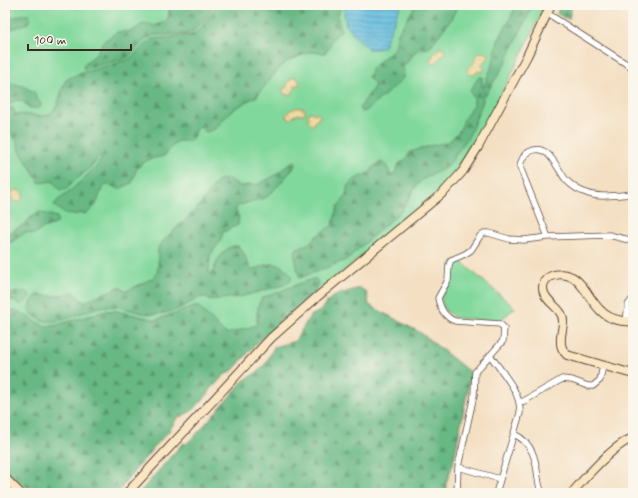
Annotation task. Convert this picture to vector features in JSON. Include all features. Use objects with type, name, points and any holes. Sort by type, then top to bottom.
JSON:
[{"type":"street","points":[[127,493],[271,338],[317,297],[414,218],[444,192],[454,181],[478,147],[527,56],[551,5]]},
{"type":"street","points":[[547,13],[633,68]]},
{"type":"street","points":[[548,237],[520,167],[523,158],[531,151],[540,149],[548,154],[566,181],[585,193],[597,196],[633,194]]},
{"type":"street","points":[[457,493],[458,467],[474,395],[475,372],[503,341],[504,328],[502,325],[497,324],[452,320],[445,315],[440,307],[438,298],[448,280],[448,264],[451,260],[471,250],[480,236],[484,233],[509,239],[524,240],[548,237],[609,235],[633,241]]},
{"type":"street","points":[[633,298],[628,304],[629,322],[614,320],[596,308],[579,282],[571,276],[556,273],[549,276],[544,284],[544,292],[547,299],[561,314],[563,321],[560,340],[562,348],[567,355],[633,374]]},
{"type":"street","points":[[490,356],[517,393],[520,402],[520,413],[496,493]]},
{"type":"street","points":[[520,402],[562,379],[572,380],[588,386],[593,386],[600,380],[603,366]]},
{"type":"street","points":[[514,434],[520,436],[533,452],[539,486],[543,493]]},
{"type":"street","points":[[572,493],[618,446],[626,440],[633,438]]},
{"type":"street","points":[[458,467],[500,478]]},
{"type":"street","points":[[5,478],[20,493]]},
{"type":"green space","points":[[5,5],[546,5],[474,149],[446,187],[330,282],[297,306],[256,344],[232,371],[172,314],[156,320],[116,311],[106,311],[54,326],[5,325]]},
{"type":"green space","points":[[170,5],[214,5],[199,26],[191,32],[186,34],[154,35],[146,39],[127,58],[84,69],[84,65],[96,54],[104,41],[117,32],[132,31],[143,24],[155,26],[163,23],[168,19]]},
{"type":"green space","points":[[342,5],[337,17],[341,30],[332,39],[329,48],[325,53],[310,52],[282,65],[256,97],[230,112],[215,129],[206,132],[200,127],[190,141],[179,141],[175,143],[164,156],[150,159],[141,164],[136,170],[132,183],[119,189],[110,185],[105,185],[96,204],[90,211],[85,214],[81,213],[74,215],[66,214],[60,210],[54,205],[58,200],[67,194],[97,166],[102,158],[98,157],[95,163],[65,190],[60,190],[53,181],[40,183],[21,153],[15,138],[5,127],[5,113],[12,107],[15,114],[44,116],[51,113],[57,106],[67,79],[78,74],[128,60],[152,39],[191,35],[200,30],[216,6]]},
{"type":"green space","points":[[416,5],[458,5],[450,21],[429,48],[417,50],[403,67],[404,74],[400,82],[363,112],[359,109],[374,87],[374,83],[368,77],[372,68],[395,48],[398,33]]},
{"type":"green space","points":[[516,5],[533,5],[505,64],[485,96],[484,86],[493,63],[498,41]]},
{"type":"green space","points":[[560,5],[572,5],[569,19],[557,13]]},
{"type":"green space","points":[[21,15],[29,15],[31,17],[28,23],[14,28],[5,29],[5,20]]},
{"type":"green space","points":[[479,77],[482,77],[483,101],[469,136],[447,167],[423,179],[417,185],[402,210],[346,260],[300,278],[294,253],[297,248],[308,244],[333,224],[338,206],[345,198],[348,186],[353,180],[371,172],[373,167],[381,162],[388,168],[390,174],[392,175],[396,172],[399,164],[406,159],[410,152],[451,140],[460,130],[465,117],[474,105],[474,98],[470,92]]},
{"type":"green space","points":[[5,81],[23,86],[34,92],[41,106],[39,108],[30,108],[22,101],[16,100],[5,108]]},
{"type":"green space","points":[[295,161],[296,164],[267,197],[237,206],[236,212],[239,217],[238,225],[223,232],[220,242],[210,255],[209,273],[212,274],[224,251],[233,246],[238,246],[244,254],[251,269],[277,264],[286,269],[292,277],[290,281],[284,285],[239,297],[209,300],[206,297],[200,297],[187,305],[167,313],[158,314],[144,313],[108,306],[92,309],[64,319],[46,321],[38,318],[30,312],[31,302],[38,295],[56,296],[74,292],[80,300],[86,301],[119,287],[126,291],[150,279],[157,273],[158,250],[161,243],[196,210],[218,180],[229,179],[240,186],[259,184],[274,176]]},
{"type":"green space","points":[[40,212],[57,217],[58,222],[43,228],[37,233],[32,234],[26,232],[12,242],[5,243],[5,235],[23,225],[35,214]]},
{"type":"green space","points":[[459,260],[515,308],[499,321],[455,318],[444,309],[441,298],[451,278],[451,265],[453,261]]},
{"type":"green space","points":[[312,279],[316,279],[318,283],[313,294],[256,344],[232,371],[224,375],[192,411],[177,418],[169,431],[154,447],[117,493],[41,493],[40,490],[34,486],[28,488],[22,484],[12,476],[5,467],[5,312],[17,311],[39,323],[54,326],[106,311],[116,311],[156,320],[194,307],[199,307],[222,331],[227,334],[254,326],[257,323],[259,304],[262,298]]},
{"type":"green space","points":[[360,288],[367,293],[369,305],[421,333],[471,373],[453,464],[446,483],[446,493],[139,493],[183,443],[186,444],[195,436],[243,381],[256,373],[266,363],[274,347],[295,341],[310,316],[320,311],[330,299],[339,294]]},
{"type":"green space","points":[[23,291],[29,293],[30,296],[22,305],[8,298],[9,294]]},
{"type":"sand","points":[[442,47],[445,50],[443,55],[435,64],[432,64],[430,62],[433,55]]},
{"type":"sand","points":[[486,52],[489,57],[481,65],[484,68],[484,71],[473,75],[468,74],[467,70],[473,64],[478,53]]},
{"type":"sand","points":[[296,77],[300,82],[300,85],[296,85],[292,94],[285,95],[283,89],[287,87],[287,83],[292,78]]},
{"type":"sand","points":[[294,108],[304,108],[305,114],[295,115],[291,119],[288,119],[286,115]]},
{"type":"sand","points":[[310,112],[320,116],[320,118],[315,121],[313,126],[308,121],[308,115]]},
{"type":"sand","points":[[15,190],[19,190],[23,196],[19,202],[15,202],[11,198],[11,194]]},
{"type":"water","points":[[346,5],[401,5],[384,46],[378,49],[368,49],[356,38],[346,25],[344,12]]}]
